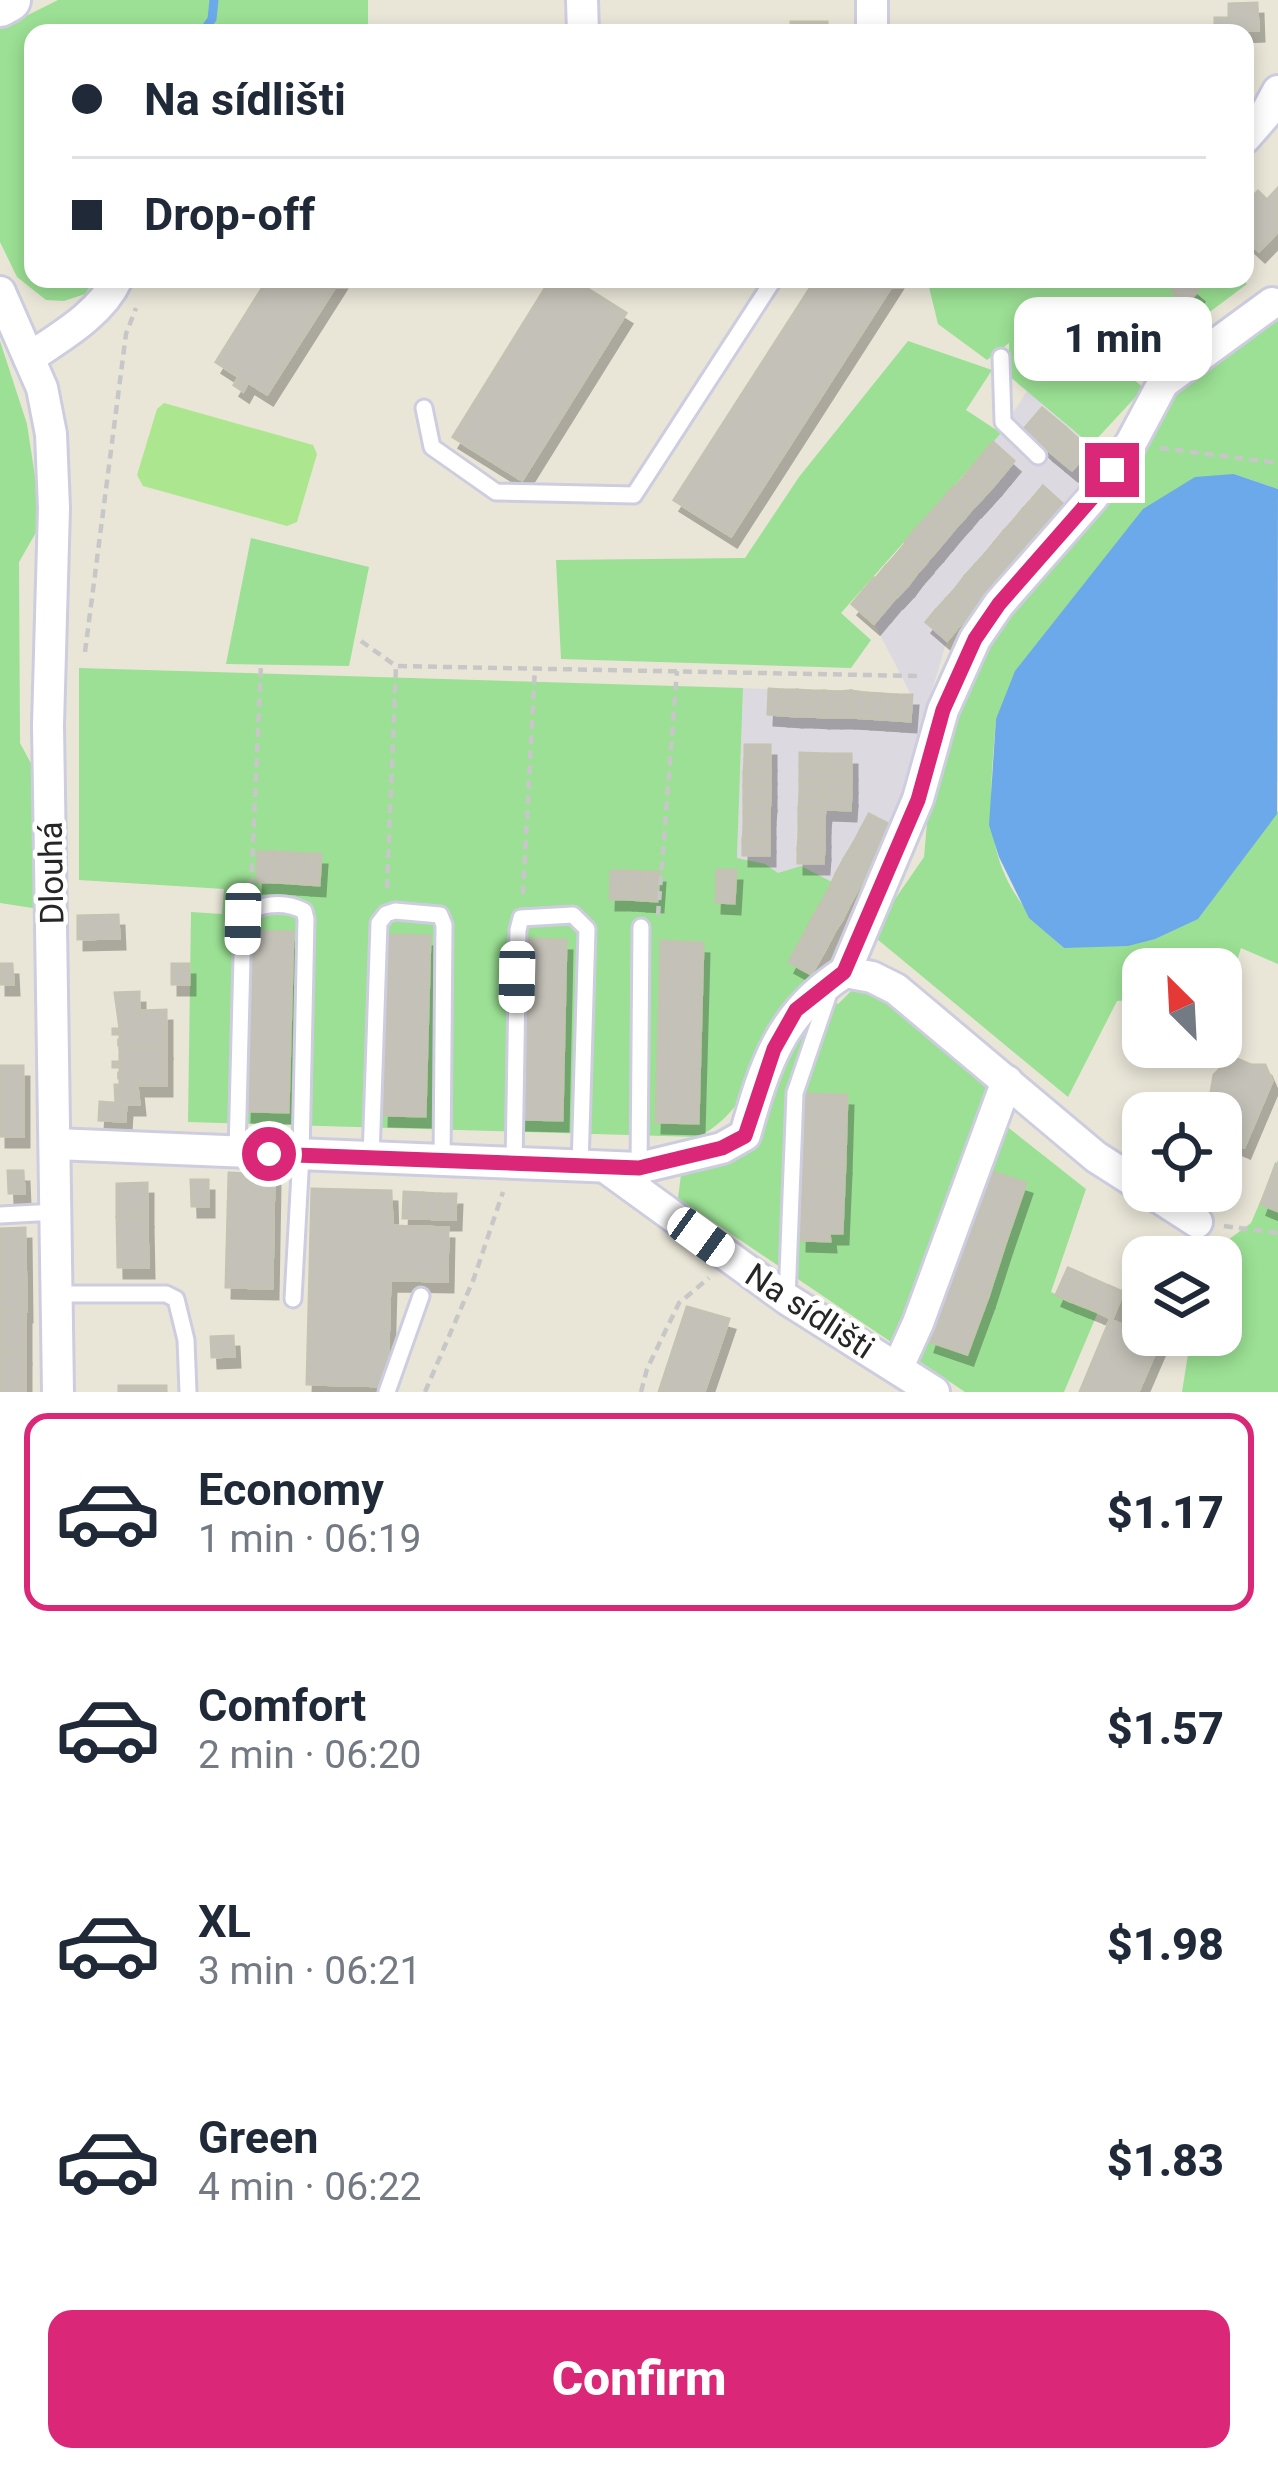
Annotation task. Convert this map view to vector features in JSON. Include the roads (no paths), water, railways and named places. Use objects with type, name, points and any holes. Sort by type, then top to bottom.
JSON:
[{"type":"main road","points":[[0,4],[9,0]]},
{"type":"street","points":[[1254,128],[1278,91]]},
{"type":"street","points":[[29,358],[82,321],[112,290],[129,288]]},
{"type":"street","name":"Dlouhá","points":[[0,292],[42,388],[51,434],[54,508],[48,725],[58,1392]]},
{"type":"street","points":[[55,1144],[609,1168],[722,1148],[745,1136],[774,1049],[796,1010],[839,976],[918,800],[943,710],[975,639],[999,604],[1092,498],[1131,443],[1162,383],[1272,303]]},
{"type":"street","points":[[839,976],[872,977],[896,989],[1122,1173]]},
{"type":"street","name":"Na sídlišti","points":[[898,1367],[1007,1081]]},
{"type":"street","name":"Na sídlišti","points":[[609,1168],[787,1299],[934,1392]]},
{"type":"street","points":[[1182,1212],[1197,1222]]},
{"type":"lane","points":[[424,407],[432,447],[496,492],[634,495],[768,288]]},
{"type":"lane","points":[[1001,357],[1003,422],[1038,456]]},
{"type":"lane","points":[[237,1152],[243,919],[250,909],[295,906],[304,911],[306,919],[293,1299]]},
{"type":"lane","points":[[371,1158],[379,923],[386,914],[432,913],[440,915],[444,925],[442,1161]]},
{"type":"lane","points":[[514,1164],[521,918],[573,915],[587,929],[609,1168]]},
{"type":"lane","points":[[609,1168],[641,928]]},
{"type":"lane","points":[[787,1299],[795,1094],[839,976]]},
{"type":"lane","points":[[0,1215],[56,1213]]},
{"type":"lane","points":[[57,1294],[166,1294],[176,1300],[186,1340],[188,1392]]},
{"type":"lane","points":[[387,1392],[421,1296]]},
{"type":"water","points":[[1234,474],[1278,489],[1277,814],[1198,919],[1128,946],[1064,948],[1029,918],[989,825],[996,719],[1015,671],[1143,509],[1195,477]]},
{"type":"waterway","points":[[208,24],[214,0]]}]
